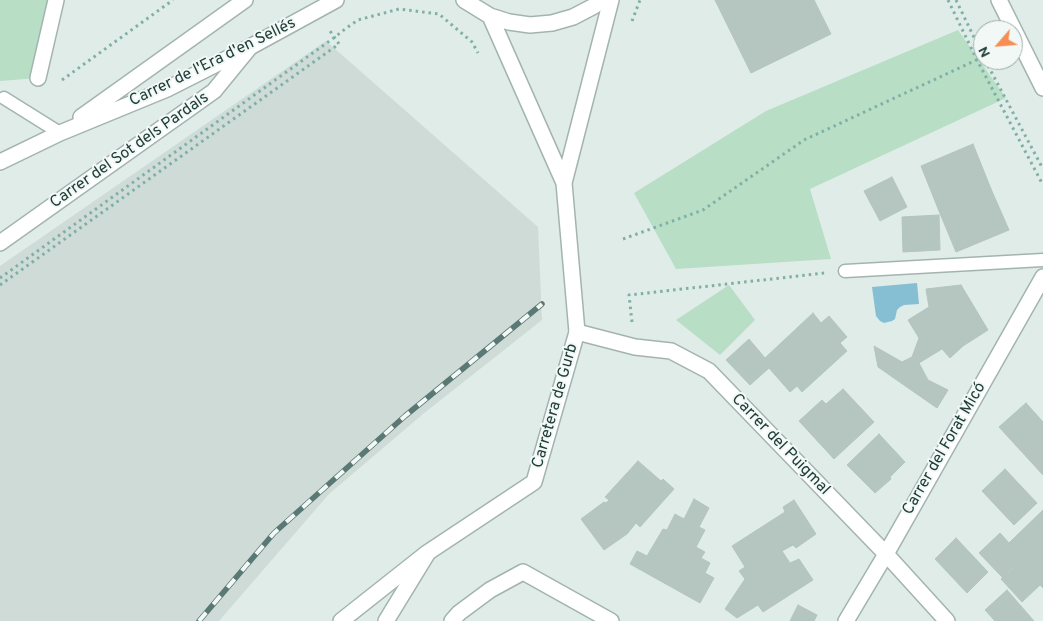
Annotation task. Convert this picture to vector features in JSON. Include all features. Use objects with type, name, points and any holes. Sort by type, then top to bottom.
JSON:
[{"type":"street","points":[[38,78],[56,0]]},
{"type":"street","name":"Carrer de l'Era d'en Sellés","points":[[60,132],[245,0]]},
{"type":"street","name":"Carrer de l'Era d'en Sellés","points":[[0,162],[60,132],[166,89],[250,47],[336,0]]},
{"type":"street","points":[[464,0],[490,16],[509,22],[530,25],[552,23],[573,17],[601,0]]},
{"type":"street","name":"Carretera de Gurb","points":[[564,183],[611,0]]},
{"type":"street","points":[[998,0],[1043,88]]},
{"type":"street","name":"Carretera de Gurb","points":[[341,621],[427,554],[534,482],[577,332],[564,183],[490,16]]},
{"type":"street","name":"Carrer del Sot dels Pardals","points":[[0,243],[214,91],[250,47]]},
{"type":"street","name":"Carrer del Forat Micó","points":[[846,621],[1043,277]]},
{"type":"street","name":"Carrer del Puigmal","points":[[577,332],[635,347],[671,350],[709,371],[948,621]]},
{"type":"street","points":[[386,621],[427,554]]},
{"type":"street","points":[[452,621],[459,613],[490,590],[523,572],[611,621]]},
{"type":"lane","points":[[4,98],[60,132]]},
{"type":"lane","points":[[845,271],[1043,260]]},
{"type":"path","points":[[61,81],[173,0]]},
{"type":"path","points":[[948,0],[973,52]]},
{"type":"path","points":[[956,0],[973,35]]},
{"type":"path","points":[[0,278],[358,20],[399,9],[439,14],[472,42],[482,59]]},
{"type":"path","points":[[0,285],[339,44],[334,37]]},
{"type":"path","points":[[623,239],[703,210],[804,140],[973,62]]},
{"type":"path","points":[[982,70],[1043,185]]},
{"type":"path","points":[[990,70],[1043,169]]},
{"type":"path","points":[[633,324],[629,295],[845,271]]},
{"type":"shaded area","points":[[326,41],[538,227],[542,320],[423,414],[329,494],[219,621],[0,621],[0,266]]},
{"type":"green space","points":[[0,0],[56,0],[38,78],[0,81]]},
{"type":"green space","points":[[958,30],[973,51],[973,70],[986,70],[1006,98],[810,189],[831,259],[676,269],[634,193],[766,111]]},
{"type":"green space","points":[[729,285],[755,320],[720,355],[676,320]]},
{"type":"water","points":[[917,283],[919,304],[904,305],[897,310],[895,319],[892,321],[884,323],[880,321],[876,316],[872,287]]},
{"type":"building","points":[[715,0],[814,0],[831,34],[751,73]]},
{"type":"building","points":[[973,144],[991,189],[939,211],[921,166]]},
{"type":"building","points":[[892,177],[907,207],[880,221],[864,191]]},
{"type":"building","points":[[991,189],[1009,230],[956,252],[939,211]]},
{"type":"building","points":[[939,215],[940,250],[903,252],[902,217]]},
{"type":"building","points":[[961,285],[988,330],[963,346],[950,358],[942,349],[919,363],[928,380],[948,390],[937,408],[878,367],[874,346],[902,362],[912,357],[919,338],[908,320],[929,307],[926,289]]},
{"type":"building","points":[[813,313],[821,323],[829,316],[847,337],[840,343],[847,351],[802,392],[797,386],[790,392],[769,368],[750,385],[726,360],[749,339],[765,358]]},
{"type":"building","points":[[843,389],[874,422],[834,459],[799,421],[822,400],[826,404]]},
{"type":"building","points":[[1026,403],[1043,422],[1043,475],[999,427]]},
{"type":"building","points":[[879,434],[905,462],[890,477],[891,479],[875,493],[847,465]]},
{"type":"building","points":[[638,461],[661,481],[663,479],[674,489],[640,527],[636,523],[627,534],[604,550],[581,519],[609,500],[605,497]]},
{"type":"building","points":[[1005,469],[1037,503],[1014,525],[982,491]]},
{"type":"building","points":[[694,499],[709,508],[699,527],[705,530],[696,547],[705,552],[701,558],[710,563],[705,573],[714,578],[700,603],[630,564],[637,551],[647,556],[663,529],[667,530],[675,514],[684,519]]},
{"type":"building","points":[[794,500],[816,534],[796,548],[793,545],[782,551],[790,563],[799,559],[813,580],[763,612],[758,605],[737,618],[725,609],[745,579],[739,571],[745,567],[732,546],[785,512],[783,507]]},
{"type":"building","points":[[1043,510],[1043,540],[1003,578],[979,553],[1000,533],[1009,543]]},
{"type":"building","points":[[956,538],[988,572],[967,593],[935,559]]},
{"type":"building","points":[[1043,540],[1043,588],[1019,562]]},
{"type":"building","points":[[1019,562],[1040,585],[1022,602],[1001,579]]},
{"type":"building","points":[[1007,590],[1034,621],[995,621],[985,610]]},
{"type":"building","points":[[798,605],[817,615],[814,621],[790,621]]},
{"type":"railway","points":[[199,621],[274,533],[405,416],[542,304]]}]
